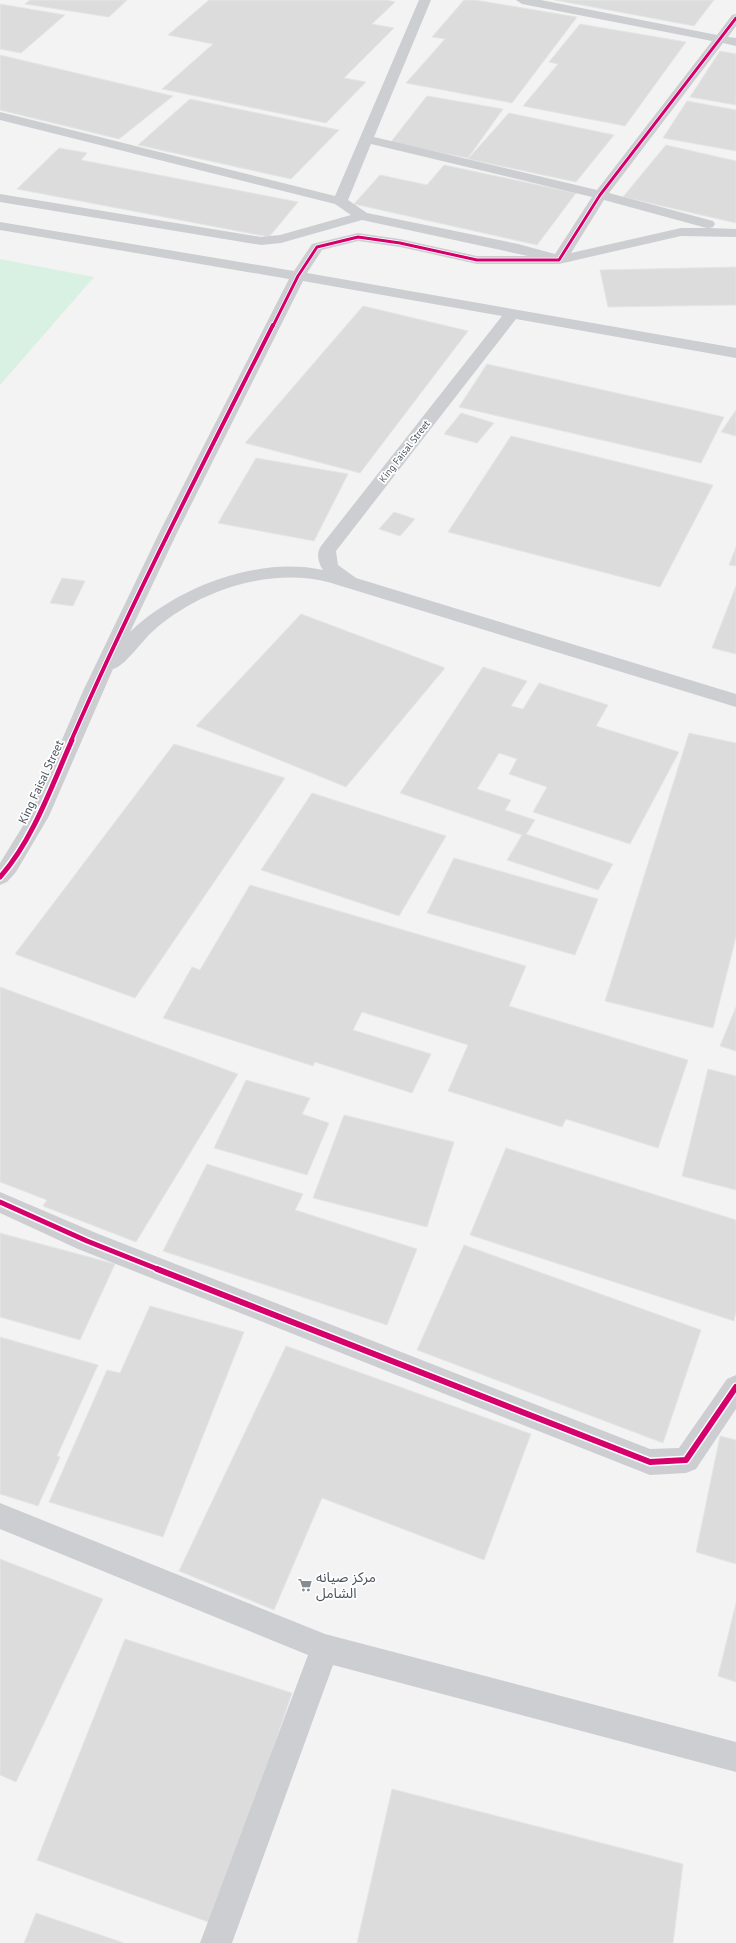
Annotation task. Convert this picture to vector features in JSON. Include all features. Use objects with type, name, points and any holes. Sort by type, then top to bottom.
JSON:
[{"type":"street","points":[[340,201],[425,0]]},
{"type":"street","points":[[522,0],[736,42]]},
{"type":"street","points":[[559,260],[600,195],[736,18]]},
{"type":"street","points":[[0,116],[340,201],[362,216],[511,247],[559,260]]},
{"type":"street","points":[[366,139],[600,195],[736,232]]},
{"type":"street","points":[[0,198],[261,241],[281,239],[362,216]]},
{"type":"street","points":[[0,226],[298,276],[736,353]]},
{"type":"street","points":[[93,692],[168,533],[298,276],[317,247],[358,237],[400,243],[477,260],[559,260],[681,232],[736,232]]},
{"type":"street","name":"King Faisal Street","points":[[355,584],[332,570],[327,561],[327,550],[512,314]]},
{"type":"street","points":[[93,692],[116,659],[168,610],[191,598],[252,577],[289,572],[319,574],[355,584],[736,701]]},
{"type":"street","name":"King Faisal Street","points":[[0,877],[9,867],[39,816],[93,692]]},
{"type":"street","points":[[0,1202],[87,1241],[650,1462],[686,1460],[736,1387]]},
{"type":"street","points":[[0,1516],[325,1648],[736,1757]]},
{"type":"street","points":[[216,1943],[325,1648]]},
{"type":"green space","points":[[0,259],[94,277],[0,385]]},
{"type":"building","points":[[30,0],[127,0],[109,17],[25,4]]},
{"type":"building","points":[[209,0],[387,0],[395,2],[372,24],[394,28],[344,78],[366,82],[326,123],[162,89],[213,44],[168,35]]},
{"type":"building","points":[[464,0],[475,0],[577,17],[512,103],[406,83],[445,39],[432,37]]},
{"type":"building","points":[[555,0],[714,0],[694,26]]},
{"type":"building","points":[[0,4],[65,15],[21,53],[0,49]]},
{"type":"building","points":[[580,24],[686,42],[625,126],[523,106],[558,64],[549,62]]},
{"type":"building","points":[[720,51],[736,54],[736,105],[690,97]]},
{"type":"building","points":[[0,55],[173,96],[119,139],[0,110]]},
{"type":"building","points":[[427,96],[503,109],[468,158],[390,143]]},
{"type":"building","points":[[190,99],[339,130],[291,179],[138,145]]},
{"type":"building","points":[[687,101],[736,110],[736,151],[663,138]]},
{"type":"building","points":[[509,113],[614,135],[576,182],[468,159]]},
{"type":"building","points":[[666,145],[736,161],[736,223],[623,197]]},
{"type":"building","points":[[59,148],[87,153],[81,160],[298,202],[269,237],[17,189]]},
{"type":"building","points":[[444,165],[576,193],[537,245],[354,204],[380,175],[427,185]]},
{"type":"building","points":[[736,267],[736,305],[608,307],[600,270]]},
{"type":"building","points":[[363,306],[468,331],[360,473],[245,443]]},
{"type":"building","points":[[487,364],[724,417],[701,463],[459,407]]},
{"type":"building","points":[[736,410],[736,436],[721,432]]},
{"type":"building","points":[[461,413],[494,423],[477,443],[444,434]]},
{"type":"building","points":[[511,436],[713,485],[660,587],[448,532]]},
{"type":"building","points":[[256,458],[348,474],[314,541],[218,523]]},
{"type":"building","points":[[394,512],[415,519],[400,536],[379,529]]},
{"type":"building","points":[[736,547],[736,566],[729,565]]},
{"type":"building","points":[[62,578],[85,581],[73,606],[50,603]]},
{"type":"building","points":[[736,586],[736,654],[712,648]]},
{"type":"building","points":[[301,614],[445,668],[346,787],[196,726]]},
{"type":"building","points":[[483,667],[527,681],[511,706],[523,709],[539,683],[608,705],[596,726],[679,752],[630,844],[533,812],[547,787],[509,774],[517,759],[499,753],[477,789],[511,800],[505,810],[535,820],[526,834],[613,864],[598,890],[507,860],[522,835],[400,793]]},
{"type":"building","points":[[689,733],[736,743],[736,937],[713,1028],[605,1001]]},
{"type":"building","points":[[174,744],[285,778],[135,998],[15,954]]},
{"type":"building","points":[[312,793],[446,836],[399,916],[261,870]]},
{"type":"building","points":[[454,858],[598,899],[575,955],[427,913]]},
{"type":"building","points":[[250,885],[526,966],[509,1006],[688,1060],[658,1148],[566,1119],[562,1127],[448,1091],[468,1045],[362,1012],[353,1030],[431,1054],[412,1093],[315,1062],[313,1066],[163,1018],[192,967],[200,970]]},
{"type":"building","points":[[0,987],[238,1074],[136,1242],[43,1206],[47,1200],[0,1182]]},
{"type":"building","points":[[736,1007],[736,1051],[720,1046]]},
{"type":"building","points":[[708,1069],[736,1076],[736,1190],[682,1176]]},
{"type":"building","points":[[246,1080],[310,1098],[302,1114],[329,1123],[307,1175],[214,1148]]},
{"type":"building","points":[[344,1115],[454,1142],[427,1227],[313,1198]]},
{"type":"building","points":[[506,1148],[736,1220],[736,1312],[734,1321],[470,1235]]},
{"type":"building","points":[[207,1164],[303,1194],[295,1210],[417,1249],[387,1325],[163,1251]]},
{"type":"building","points":[[0,1233],[115,1264],[80,1340],[0,1317]]},
{"type":"building","points":[[464,1245],[701,1330],[663,1443],[417,1350]]},
{"type":"building","points":[[150,1306],[244,1332],[163,1537],[49,1502],[107,1370],[120,1373]]},
{"type":"building","points":[[0,1337],[98,1365],[57,1456],[60,1457],[38,1506],[0,1494]]},
{"type":"building","points":[[286,1346],[531,1434],[484,1560],[322,1498],[274,1610],[179,1571]]},
{"type":"building","points":[[720,1436],[736,1440],[736,1564],[696,1552]]},
{"type":"building","points":[[0,1559],[103,1599],[16,1782],[0,1775]]},
{"type":"building","points":[[736,1603],[736,1682],[718,1676]]},
{"type":"building","points":[[125,1639],[292,1693],[214,1924],[37,1860]]},
{"type":"building","points":[[392,1789],[683,1864],[673,1943],[357,1943]]},
{"type":"building","points":[[36,1913],[124,1943],[24,1943]]},
{"type":"cycle path","points":[[0,877],[9,867],[39,816],[93,691],[168,533],[298,276],[317,247],[358,237],[400,243],[477,260],[559,260],[600,195],[736,18]]},
{"type":"cycle path","points":[[0,1202],[87,1241],[650,1462],[686,1460],[736,1387]]},
{"type":"place","name":"مركز صيانه الشامل","points":[[305,1585]]}]
